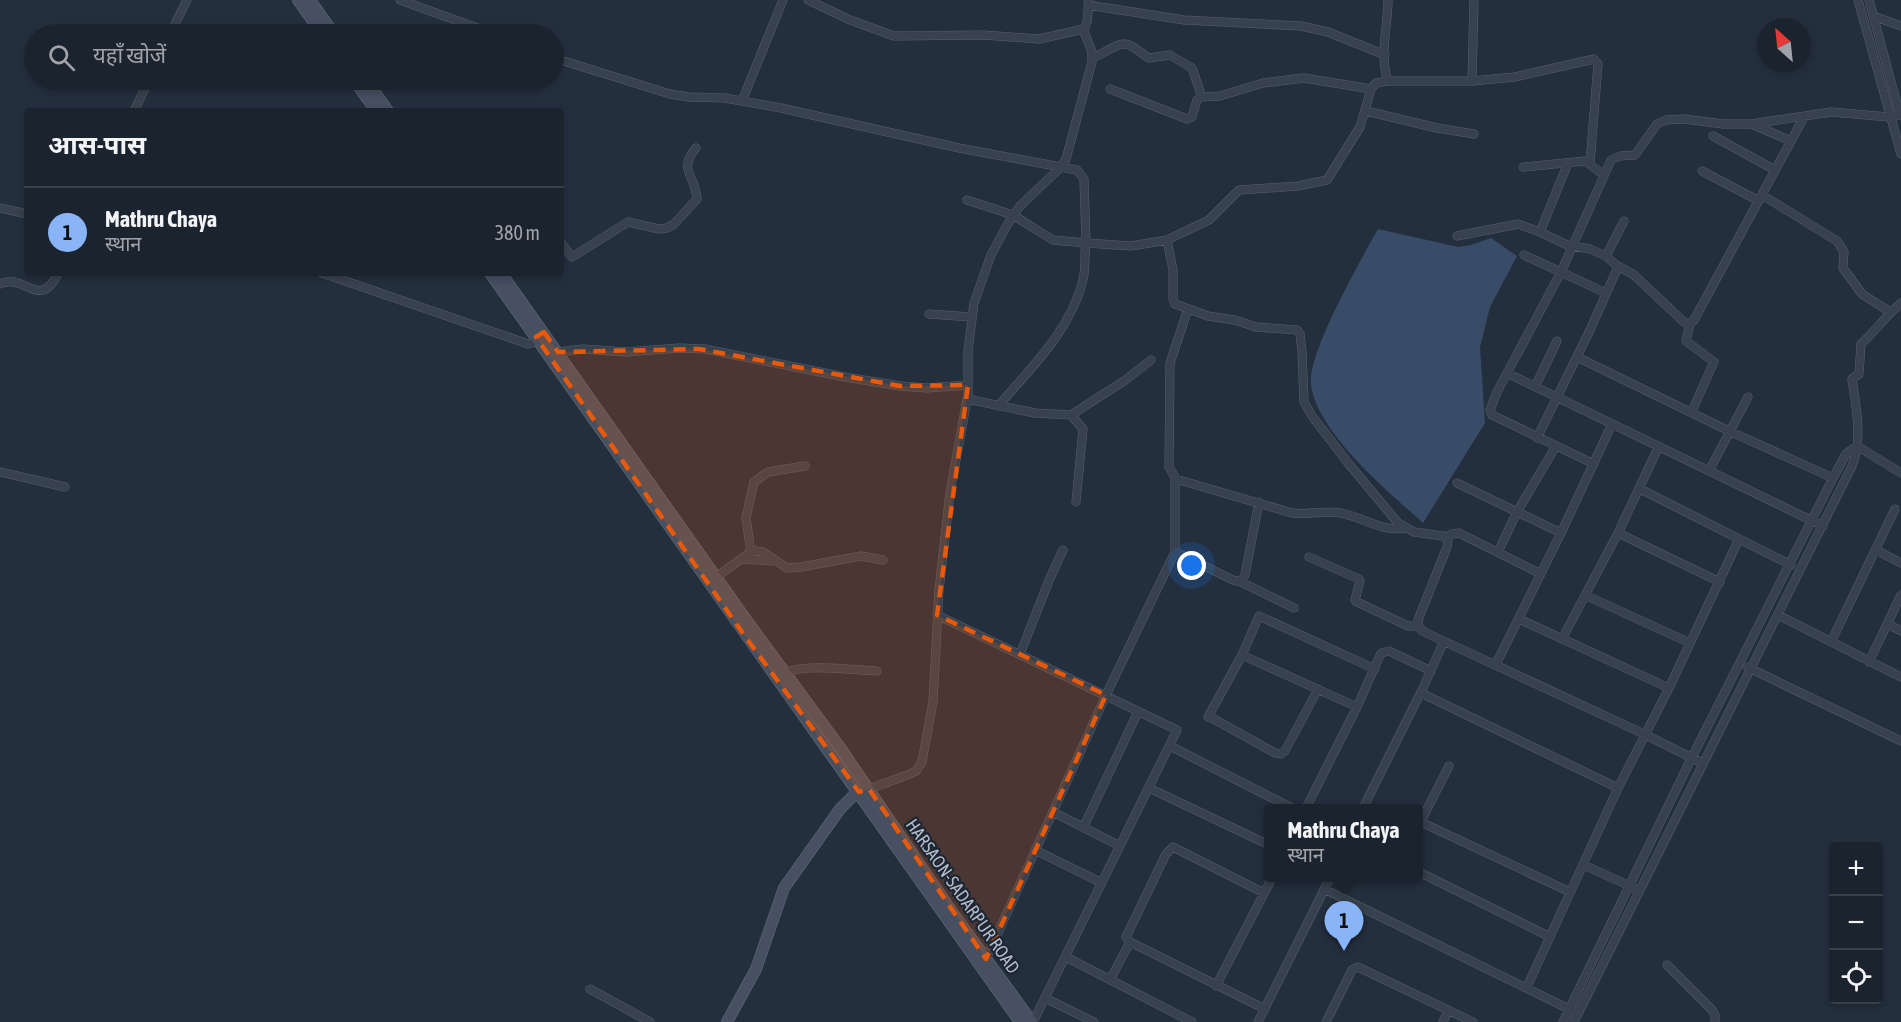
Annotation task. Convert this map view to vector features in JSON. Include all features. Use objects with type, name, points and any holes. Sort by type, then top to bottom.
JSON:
[{"type":"street","points":[[175,24],[187,0]]},
{"type":"street","points":[[298,0],[315,24]]},
{"type":"street","points":[[310,0],[327,24]]},
{"type":"street","points":[[400,0],[466,24]]},
{"type":"street","points":[[742,101],[783,0]]},
{"type":"street","points":[[808,0],[850,20],[894,36],[983,35],[1039,39],[1083,29],[1086,26],[1089,2],[1184,20],[1301,26],[1328,32],[1385,56]]},
{"type":"street","points":[[1388,0],[1385,56],[1388,81]]},
{"type":"street","points":[[1472,81],[1474,0]]},
{"type":"street","points":[[1857,0],[1901,154]]},
{"type":"street","points":[[1594,464],[1490,413],[1507,373],[1561,272],[1613,159],[1635,154],[1660,121],[1677,118],[1723,124],[1751,124],[1836,112],[1889,117],[1900,114],[1869,0]]},
{"type":"street","points":[[1873,16],[1901,26]]},
{"type":"street","points":[[727,1022],[756,969],[784,888],[840,809],[864,791],[916,771],[922,762],[933,702],[937,615],[950,493],[967,399],[971,317],[991,255],[1013,215],[1062,168],[1084,96],[1093,57],[1083,29]]},
{"type":"street","points":[[1093,57],[1102,56],[1108,50],[1123,44],[1132,46],[1149,58],[1170,55],[1193,70],[1202,97]]},
{"type":"street","points":[[967,200],[1013,215],[1053,240],[1131,246],[1167,240],[1209,220],[1239,190],[1298,186],[1327,180],[1352,143],[1366,111],[1371,89],[1376,83],[1472,81],[1515,77],[1588,60],[1596,61],[1598,64],[1590,163]]},
{"type":"street","points":[[564,61],[670,94],[689,98],[713,97],[781,108],[959,148],[1077,170],[1084,177],[1086,243],[1083,279],[1062,327],[1036,362],[998,406]]},
{"type":"street","points":[[1110,89],[1187,119],[1192,117],[1197,100],[1202,97],[1220,96],[1263,83],[1304,78],[1371,89]]},
{"type":"street","points":[[135,108],[144,90]]},
{"type":"street","points":[[361,90],[374,108]]},
{"type":"street","points":[[373,90],[386,108]]},
{"type":"street","points":[[1366,111],[1437,128],[1474,134]]},
{"type":"street","points":[[1692,411],[1714,362],[1686,341],[1690,324],[1717,280],[1804,117]]},
{"type":"street","points":[[1751,124],[1791,141]]},
{"type":"street","points":[[1713,136],[1775,170]]},
{"type":"street","points":[[564,247],[572,257],[628,222],[659,229],[671,226],[697,199],[687,165],[689,156],[696,148]]},
{"type":"street","points":[[1523,167],[1583,161],[1590,163],[1604,175]]},
{"type":"street","points":[[1540,232],[1568,163]]},
{"type":"street","points":[[1702,171],[1760,198],[1837,241],[1844,252],[1842,268],[1862,294],[1890,312]]},
{"type":"street","points":[[0,208],[24,213]]},
{"type":"street","points":[[1606,256],[1623,221]]},
{"type":"street","points":[[1457,236],[1514,224],[1573,246],[1586,248],[1606,256],[1618,267],[1634,275],[1684,322],[1690,324]]},
{"type":"street","points":[[1167,240],[1173,270],[1173,302],[1177,306],[1256,327],[1295,329],[1299,332],[1303,393],[1307,408],[1348,463],[1405,528]]},
{"type":"street","points":[[1524,255],[1606,293]]},
{"type":"street","points":[[1537,438],[1618,267]]},
{"type":"street","points":[[0,284],[7,282],[47,290],[56,276]]},
{"type":"street","points":[[331,276],[528,344],[539,337]]},
{"type":"street","points":[[492,276],[539,337],[744,634],[864,791]]},
{"type":"street","points":[[503,276],[539,337],[558,352],[785,673],[864,791]]},
{"type":"street","points":[[1324,889],[1527,987],[1569,1009],[1576,1018],[1852,466],[1857,446],[1857,407],[1852,379],[1859,374],[1861,345],[1901,303]]},
{"type":"street","points":[[986,959],[1106,695],[1175,554],[1175,478],[1170,467],[1170,363],[1188,309]]},
{"type":"street","points":[[930,314],[971,317]]},
{"type":"street","points":[[1535,387],[1557,340]]},
{"type":"street","points":[[558,352],[705,349],[900,386],[927,388],[968,385]]},
{"type":"street","points":[[1577,357],[1729,431],[1833,478]]},
{"type":"street","points":[[967,399],[1035,414],[1071,415],[1124,381],[1151,360]]},
{"type":"street","points":[[1507,373],[1823,525]]},
{"type":"street","points":[[1709,471],[1748,397]]},
{"type":"street","points":[[1071,415],[1083,429],[1076,502]]},
{"type":"street","points":[[1496,664],[1561,534],[1612,424]]},
{"type":"street","points":[[1498,552],[1516,512],[1556,446]]},
{"type":"street","points":[[1562,639],[1640,489],[1659,446]]},
{"type":"street","points":[[1857,446],[1901,473]]},
{"type":"street","points":[[1563,1022],[1691,757],[1741,664],[1833,478],[1846,454],[1857,446]]},
{"type":"street","points":[[751,552],[746,518],[754,482],[768,472],[805,466]]},
{"type":"street","points":[[0,472],[65,487]]},
{"type":"street","points":[[1175,478],[1292,513],[1310,515],[1336,512],[1385,529],[1405,528],[1422,534],[1446,537],[1459,533],[1541,574]]},
{"type":"street","points":[[1457,483],[1561,534]]},
{"type":"street","points":[[1640,489],[1791,565]]},
{"type":"street","points":[[1239,581],[1245,575],[1259,502]]},
{"type":"street","points":[[1831,642],[1895,509]]},
{"type":"street","points":[[1617,533],[1720,582]]},
{"type":"street","points":[[1446,537],[1447,547],[1418,620],[1419,626],[1428,634],[1496,664],[1702,763]]},
{"type":"street","points":[[1527,987],[1618,788],[1669,688],[1739,539]]},
{"type":"street","points":[[1020,654],[1063,550]]},
{"type":"street","points":[[1876,550],[1901,563]]},
{"type":"street","points":[[716,577],[751,552],[763,552],[786,568],[861,556],[883,560]]},
{"type":"street","points":[[1175,554],[1180,554],[1294,608]]},
{"type":"street","points":[[1309,557],[1359,579],[1355,600],[1358,603],[1408,626],[1419,626]]},
{"type":"street","points":[[741,559],[765,559],[778,563]]},
{"type":"street","points":[[1586,595],[1690,643]]},
{"type":"street","points":[[1869,662],[1901,595]]},
{"type":"street","points":[[937,615],[1176,728],[1170,746],[1032,1022]]},
{"type":"street","points":[[1778,615],[1901,677]]},
{"type":"street","points":[[1318,689],[1285,751],[1281,754],[1275,753],[1210,717],[1242,655],[1258,616],[1375,669]]},
{"type":"street","points":[[1519,619],[1669,688]]},
{"type":"street","points":[[1887,624],[1901,631]]},
{"type":"street","points":[[1365,804],[1421,693],[1444,641]]},
{"type":"street","points":[[1308,804],[1357,707],[1381,653],[1386,650],[1431,670]]},
{"type":"street","points":[[1242,655],[1357,707]]},
{"type":"street","points":[[1741,664],[1901,741]]},
{"type":"street","points":[[785,673],[793,669],[806,668],[877,671]]},
{"type":"street","points":[[1421,693],[1618,788]]},
{"type":"street","points":[[1083,828],[1138,712]]},
{"type":"street","points":[[1170,746],[1284,804]]},
{"type":"street","points":[[1423,817],[1449,766]]},
{"type":"street","points":[[1149,788],[1264,843]]},
{"type":"street","name":"HARSAON-SADARPUR ROAD","points":[[864,791],[1032,1022]]},
{"type":"street","name":"HARSAON-SADARPUR ROAD","points":[[864,791],[1020,1022]]},
{"type":"street","points":[[1053,812],[1120,846]]},
{"type":"street","points":[[1423,824],[1570,892]]},
{"type":"street","points":[[1264,893],[1173,847],[1166,854],[1127,934],[1127,939],[1265,1009]]},
{"type":"street","points":[[1035,850],[1102,883]]},
{"type":"street","points":[[1584,865],[1639,890]]},
{"type":"street","points":[[1423,874],[1550,938]]},
{"type":"street","points":[[1216,986],[1270,882]]},
{"type":"street","points":[[1258,1022],[1328,882]]},
{"type":"street","points":[[1110,980],[1130,942]]},
{"type":"street","points":[[1066,957],[1192,1022]]},
{"type":"street","points":[[1667,965],[1712,1010],[1715,1022]]},
{"type":"street","points":[[1326,1022],[1352,970],[1356,968],[1361,968],[1473,1022]]},
{"type":"street","points":[[590,989],[650,1022]]},
{"type":"street","points":[[1045,998],[1094,1022]]},
{"type":"street","points":[[1443,1022],[1448,1010]]},
{"type":"highlighted area","points":[[544,332],[558,352],[699,349],[900,386],[968,385],[937,615],[1106,695],[986,959],[869,789],[859,792],[744,635],[536,337]]},
{"type":"water","points":[[1378,229],[1458,247],[1491,238],[1517,256],[1490,307],[1480,347],[1485,423],[1423,523],[1374,478],[1340,442],[1316,404],[1311,385],[1317,351],[1326,330]]},
{"type":"place","name":"Mathru Chaya","points":[[1344,951]]}]
